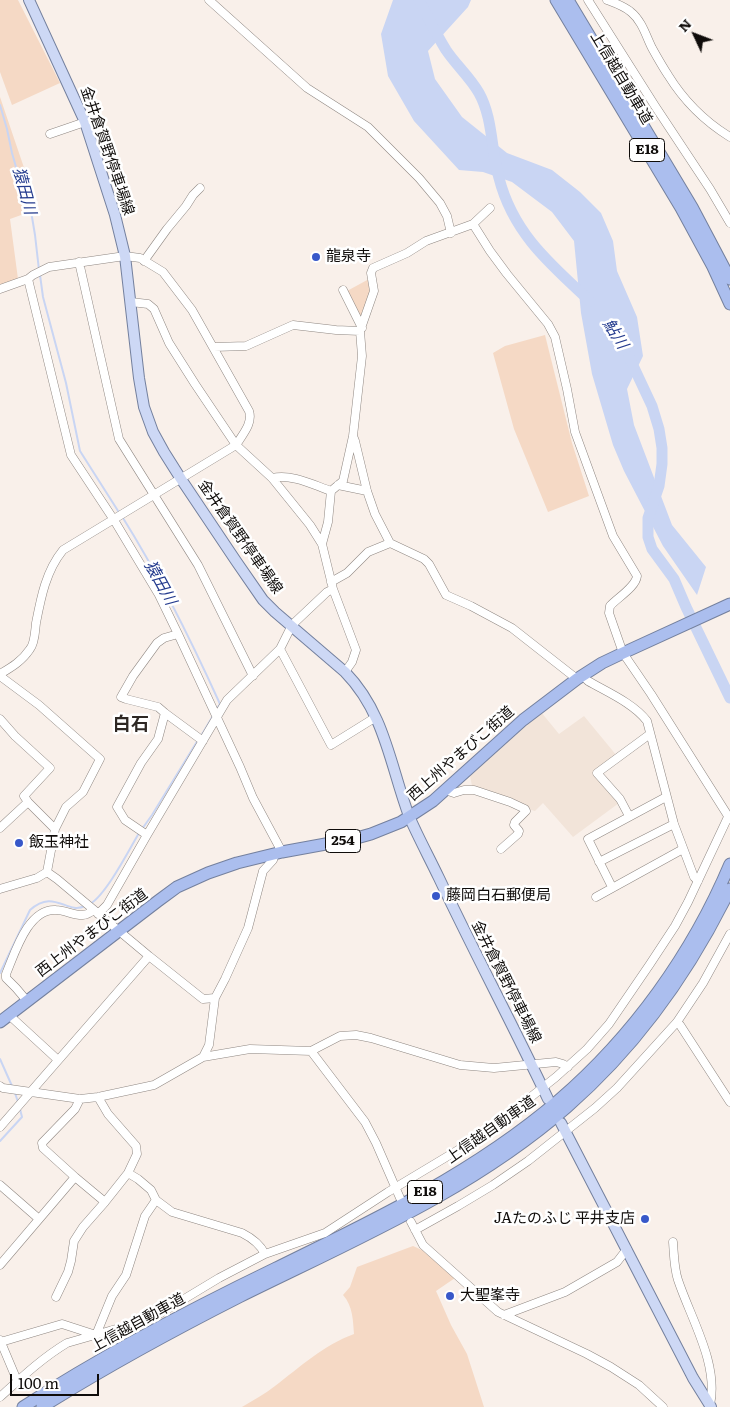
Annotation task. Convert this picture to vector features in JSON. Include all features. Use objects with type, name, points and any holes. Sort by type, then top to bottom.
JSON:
[{"type":"highway","name":"上信越自動車道","points":[[556,0],[681,208],[730,304]]},
{"type":"highway","name":"上信越自動車道","points":[[568,0],[676,179],[730,279]]},
{"type":"highway","name":"西上州やまびこ街道","points":[[4,1019],[177,887],[237,863],[353,839],[401,822],[422,809],[445,790],[523,720],[602,663],[730,604]]},
{"type":"highway","name":"上信越自動車道","points":[[23,1407],[82,1371],[232,1289],[355,1230],[414,1198],[488,1153],[537,1118],[581,1080],[630,1028],[653,999],[698,929],[724,880],[730,864]]},
{"type":"highway","name":"上信越自動車道","points":[[42,1407],[120,1360],[189,1323],[428,1202],[491,1164],[542,1127],[587,1089],[643,1028],[692,960],[730,889]]},
{"type":"main road","name":"金井倉賀野停車場線","points":[[29,0],[84,122],[115,215],[125,256],[139,378],[144,406],[153,432],[181,479],[264,600],[275,612],[346,672],[360,689],[376,717],[384,736],[410,817],[464,931],[548,1099]]},
{"type":"main road","points":[[564,1127],[693,1378],[710,1406]]},
{"type":"street","points":[[209,0],[307,88],[368,128],[419,178],[440,203],[447,216],[450,233]]},
{"type":"street","points":[[588,0],[730,223]]},
{"type":"street","points":[[607,0],[622,6],[635,16],[668,76],[692,107],[709,123],[730,137]]},
{"type":"street","points":[[50,134],[84,122]]},
{"type":"street","points":[[144,260],[200,188]]},
{"type":"street","points":[[322,544],[328,522],[331,491],[343,481],[353,436],[362,356],[361,330],[374,291],[371,273],[373,268],[407,253],[426,241],[473,224],[490,208]]},
{"type":"street","points":[[0,1397],[38,1363],[67,1343],[151,1319],[219,1278],[265,1254],[325,1233],[483,1135],[568,1067],[598,1037],[621,1008],[675,926],[729,818],[623,653],[609,613],[610,606],[633,585],[637,580],[637,576],[613,536],[575,432],[568,389],[555,337],[548,324],[490,251],[473,224]]},
{"type":"street","points":[[0,289],[28,279],[32,275],[50,267],[125,256],[144,260],[163,272],[192,310],[250,411],[251,416],[250,422],[236,445],[63,550],[55,560],[45,583],[31,648],[17,664],[0,675],[100,759],[83,792],[66,807],[55,829],[47,872],[37,878],[0,889]]},
{"type":"street","points":[[79,262],[119,438],[198,565],[253,676]]},
{"type":"street","points":[[28,279],[72,455],[159,595],[279,853],[263,871],[248,928],[215,998],[209,1045],[203,1057]]},
{"type":"street","points":[[343,290],[361,330]]},
{"type":"street","points":[[131,302],[148,304],[154,309],[169,343],[236,445],[272,478],[310,525],[322,544],[332,585],[356,650],[346,672]]},
{"type":"street","points":[[214,347],[246,346],[293,325],[336,330],[361,330]]},
{"type":"street","points":[[353,436],[356,441],[367,491],[375,514],[390,543],[424,559],[430,564],[446,595],[512,628],[580,678],[632,707],[647,721],[674,824],[694,877],[698,881]]},
{"type":"street","points":[[272,478],[283,476],[294,478],[331,491]]},
{"type":"street","points":[[338,485],[367,491]]},
{"type":"street","points":[[27,1001],[6,978],[17,947],[29,924],[44,911],[55,910],[84,916],[96,912],[107,905],[146,834],[227,700],[280,649],[292,625],[332,585],[368,552],[390,543]]},
{"type":"street","points":[[178,634],[164,638],[157,643],[133,676],[121,697],[158,707],[202,740]]},
{"type":"street","points":[[280,649],[331,745],[376,717]]},
{"type":"street","points":[[146,834],[125,820],[117,807],[141,763],[158,739],[165,713]]},
{"type":"street","points":[[0,719],[15,736],[50,768],[24,796],[55,829]]},
{"type":"street","points":[[629,816],[620,799],[597,773],[650,734]]},
{"type":"street","points":[[445,790],[454,793],[474,790],[525,809],[526,811],[514,825],[519,831],[518,834],[501,849]]},
{"type":"street","points":[[612,887],[588,839],[666,796]]},
{"type":"street","points":[[0,828],[28,802]]},
{"type":"street","points":[[599,862],[674,824]]},
{"type":"street","points":[[596,897],[683,848]]},
{"type":"street","points":[[47,872],[203,999],[215,998]]},
{"type":"street","points":[[415,1230],[493,1185],[528,1161],[564,1127],[595,1108],[617,1088],[676,1022],[703,983],[730,934]]},
{"type":"street","points":[[0,1127],[149,956]]},
{"type":"street","points":[[4,1019],[58,1060]]},
{"type":"street","points":[[676,1022],[730,1102]]},
{"type":"street","points":[[0,1086],[80,1099],[98,1097],[154,1085],[203,1057],[250,1049],[311,1051],[340,1036],[356,1035],[460,1065],[494,1068],[556,1062],[568,1067]]},
{"type":"street","points":[[311,1051],[367,1127],[400,1198]]},
{"type":"street","points":[[56,1297],[68,1272],[74,1241],[128,1173],[137,1154],[136,1146],[108,1114],[98,1097]]},
{"type":"street","points":[[80,1099],[76,1109],[42,1143],[43,1148],[105,1202]]},
{"type":"street","points":[[128,1173],[151,1190],[156,1200],[172,1212],[250,1237],[261,1247],[265,1254]]},
{"type":"street","points":[[0,1265],[75,1177]]},
{"type":"street","points":[[0,1185],[39,1219]]},
{"type":"street","points":[[96,1335],[112,1296],[126,1275],[145,1216],[156,1200]]},
{"type":"street","points":[[411,1222],[422,1245],[498,1312],[611,1367],[639,1384],[663,1407]]},
{"type":"street","points":[[673,1242],[678,1280],[705,1353],[712,1383],[710,1406]]},
{"type":"street","points":[[504,1315],[565,1292],[616,1262],[627,1249]]},
{"type":"street","points":[[18,1380],[0,1341],[62,1324],[96,1335]]},
{"type":"shaded area","points":[[0,0],[18,0],[60,83],[12,105],[0,72]]},
{"type":"shaded area","points":[[0,97],[38,209],[10,219],[18,279],[0,286]]},
{"type":"shaded area","points":[[369,279],[372,292],[362,322],[347,291]]},
{"type":"shaded area","points":[[545,335],[572,443],[589,496],[548,512],[514,429],[493,353],[505,346]]},
{"type":"shaded area","points":[[541,712],[559,734],[584,716],[617,756],[594,773],[619,803],[573,837],[543,803],[535,811],[511,799],[472,786],[470,776]]},
{"type":"shaded area","points":[[413,1246],[422,1250],[455,1278],[436,1291],[451,1325],[467,1354],[484,1407],[242,1407],[271,1389],[322,1350],[354,1334],[351,1309],[343,1295],[350,1287],[357,1267]]},
{"type":"water","points":[[393,0],[471,0],[468,7],[428,51],[435,79],[462,117],[507,153],[552,170],[580,192],[601,213],[613,241],[617,271],[637,317],[643,356],[627,389],[634,425],[672,525],[706,567],[697,595],[663,546],[624,471],[613,445],[592,374],[581,313],[574,241],[552,212],[512,182],[483,172],[459,170],[414,121],[388,76],[381,34]]},
{"type":"waterway","name":"鮎川","points":[[419,0],[446,50],[475,87],[484,103],[494,156],[505,198],[523,231],[547,260],[590,301]]},
{"type":"waterway","name":"猿田川","points":[[0,105],[18,174],[31,211],[39,270]]},
{"type":"waterway","name":"猿田川","points":[[40,275],[43,297],[66,383],[80,451],[120,514]]},
{"type":"waterway","name":"鮎川","points":[[629,357],[652,406],[662,448],[659,486],[648,518],[648,537],[652,549],[674,579],[730,698]]},
{"type":"waterway","name":"猿田川","points":[[123,518],[137,540],[198,656],[220,704],[216,710]]},
{"type":"waterway","name":"猿田川","points":[[201,736],[214,714]]},
{"type":"waterway","name":"猿田川","points":[[142,829],[198,740]]},
{"type":"waterway","name":"猿田川","points":[[90,904],[103,892],[110,882],[139,833]]},
{"type":"waterway","name":"猿田川","points":[[0,973],[30,910],[46,901],[78,908],[85,906]]},
{"type":"waterway","name":"猿田川","points":[[0,1059],[12,1086]]},
{"type":"waterway","name":"猿田川","points":[[15,1093],[18,1102]]},
{"type":"waterway","name":"猿田川","points":[[0,1141],[22,1117],[20,1109]]},
{"type":"place","name":"龍泉寺","points":[[316,257]]},
{"type":"place","name":"飯玉神社","points":[[19,843]]},
{"type":"place","name":"藤岡白石郵便局","points":[[436,896]]},
{"type":"place","name":"JAたのふじ 平井支店","points":[[645,1219]]},
{"type":"place","name":"大聖峯寺","points":[[450,1296]]},
{"type":"district","name":"白石","points":[[131,725]]}]
